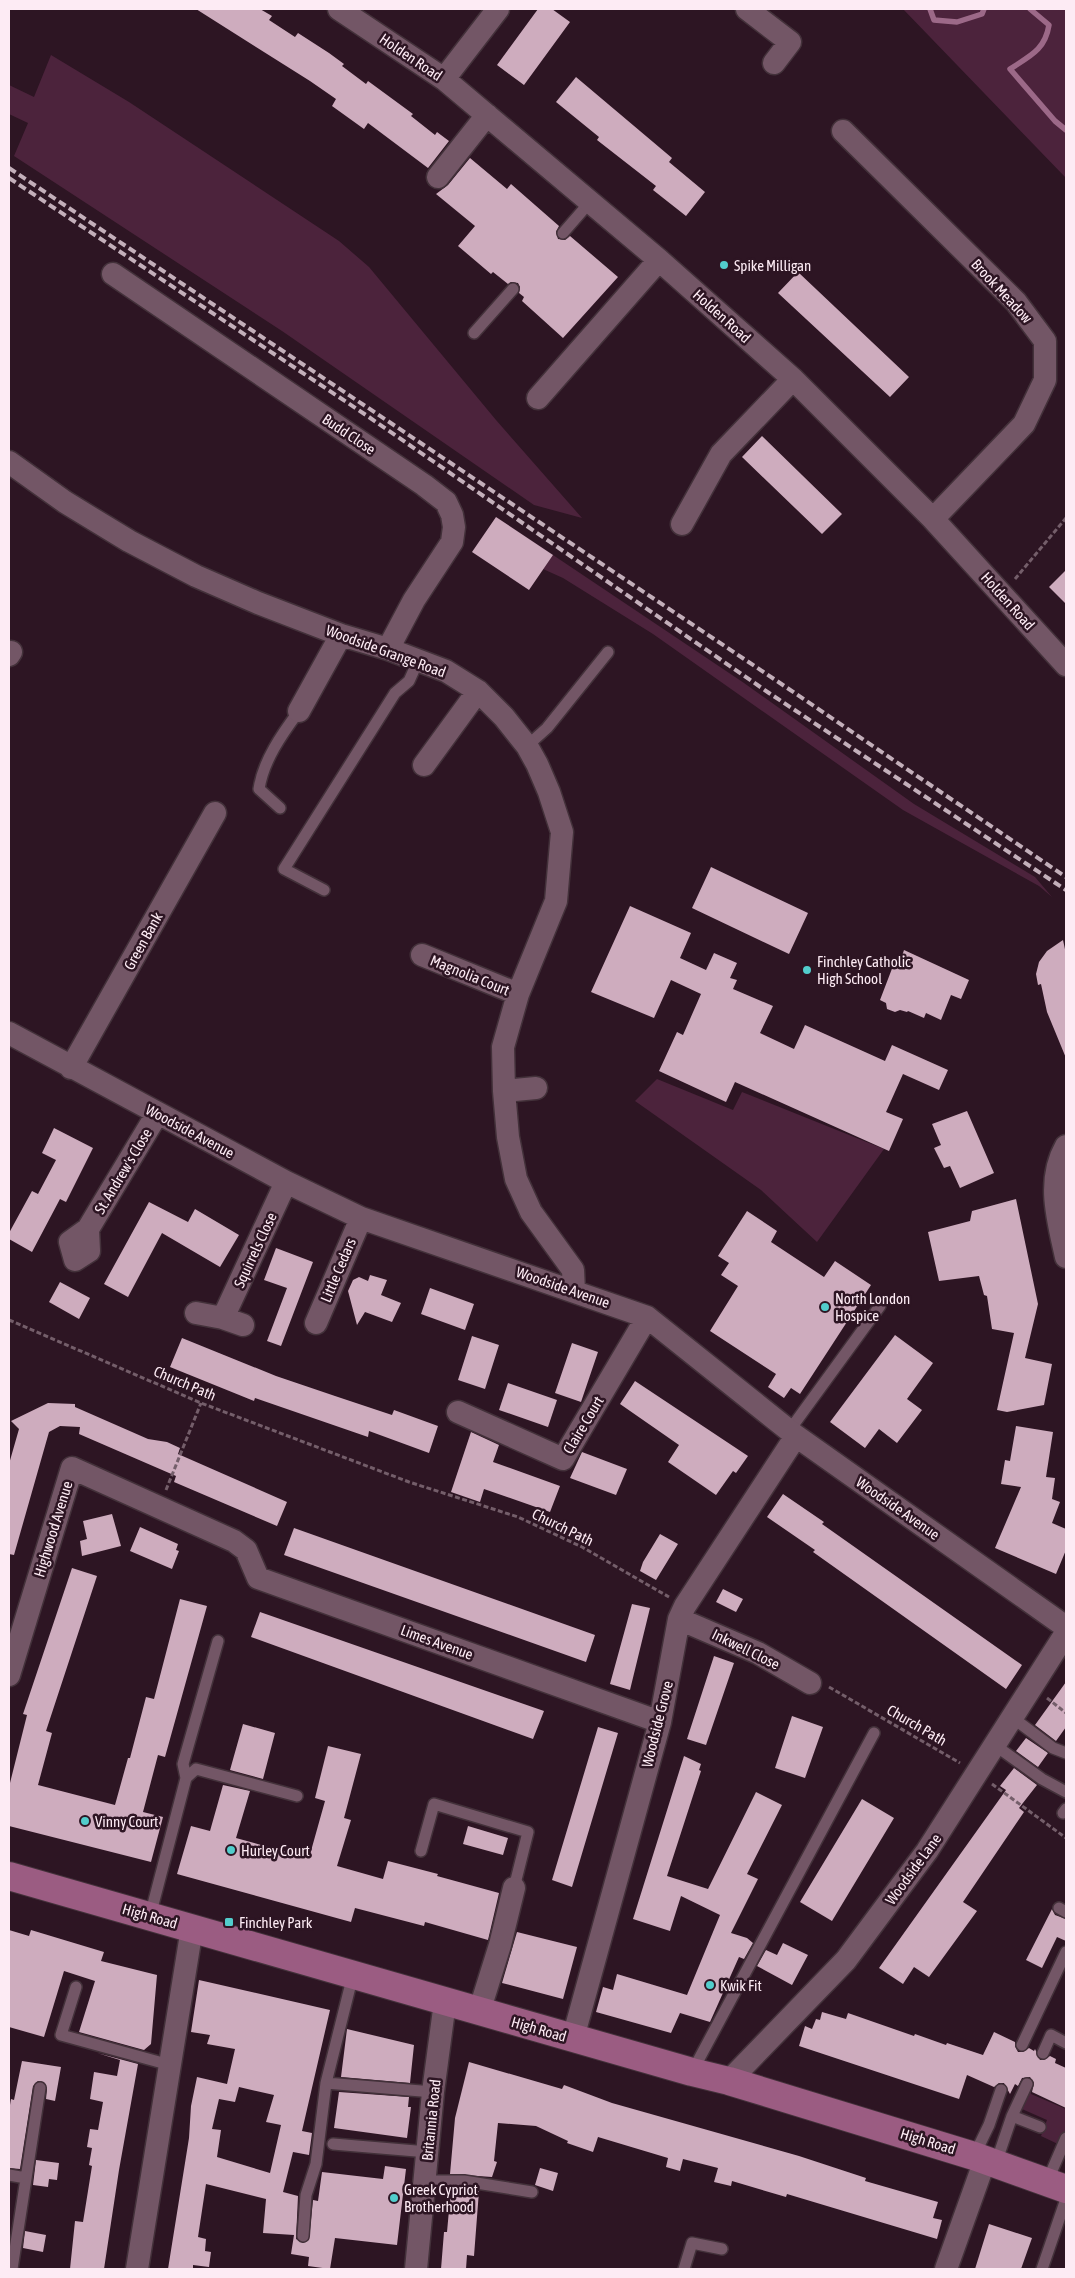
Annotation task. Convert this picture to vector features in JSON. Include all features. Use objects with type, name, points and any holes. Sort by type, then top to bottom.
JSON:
[{"type":"main road","name":"High Road","points":[[9,1876],[479,2012],[729,2081],[985,2159],[1060,2190]]},
{"type":"street","name":"Holden Road","points":[[339,9],[444,79],[659,260],[793,379],[933,519],[1066,665]]},
{"type":"street","points":[[444,79],[498,9]]},
{"type":"street","points":[[747,9],[790,42],[774,63]]},
{"type":"street","points":[[438,177],[487,115]]},
{"type":"street","name":"Brook Meadow","points":[[843,131],[1016,302],[1045,341],[1046,380],[1024,424],[933,519]]},
{"type":"street","points":[[538,398],[659,260]]},
{"type":"street","name":"Budd Close","points":[[113,274],[416,479],[446,502],[453,521],[452,542],[414,600],[388,648]]},
{"type":"street","points":[[682,524],[721,454],[793,379]]},
{"type":"street","name":"Woodside Grange Road","points":[[9,462],[65,502],[154,554],[196,576],[258,603],[341,635],[388,648],[446,671],[478,691],[504,717],[527,746],[538,764],[562,832],[556,900],[518,994],[502,1047],[508,1137],[516,1179],[531,1212],[573,1270],[574,1291]]},
{"type":"street","points":[[299,711],[341,635]]},
{"type":"street","points":[[424,765],[478,691]]},
{"type":"street","name":"Green Bank","points":[[71,1068],[214,814]]},
{"type":"street","name":"Magnolia Court","points":[[422,956],[518,994]]},
{"type":"street","name":"Woodside Avenue","points":[[9,1033],[286,1182],[361,1218],[647,1317],[793,1433],[1066,1627]]},
{"type":"street","points":[[504,1090],[536,1088]]},
{"type":"street","name":"St. Andrew's Close","points":[[88,1229],[157,1114]]},
{"type":"street","points":[[1066,1146],[1057,1170],[1055,1184],[1056,1210],[1066,1257]]},
{"type":"street","name":"Squirrels Close","points":[[196,1313],[233,1321],[286,1182]]},
{"type":"street","name":"Little Cedars","points":[[316,1323],[361,1218]]},
{"type":"street","name":"Claire Court","points":[[458,1412],[563,1459],[647,1317]]},
{"type":"street","name":"Woodside Grove","points":[[573,2038],[660,1722],[682,1612],[793,1433]]},
{"type":"street","name":"Highwood Avenue","points":[[9,1675],[72,1468],[234,1541]]},
{"type":"street","name":"Limes Avenue","points":[[234,1541],[246,1550],[258,1578],[660,1722]]},
{"type":"street","name":"Inkwell Close","points":[[682,1612],[819,1685]]},
{"type":"street","name":"Woodside Lane","points":[[729,2081],[846,1960],[927,1851],[1014,1718],[1066,1634]]},
{"type":"street","points":[[479,2012],[500,1945],[514,1888]]},
{"type":"street","points":[[137,2269],[192,1928]]},
{"type":"street","name":"Britannia Road","points":[[416,2269],[433,2092],[445,2002]]},
{"type":"street","points":[[946,2269],[985,2159]]},
{"type":"lane","points":[[563,232],[590,202]]},
{"type":"lane","points":[[474,333],[513,289]]},
{"type":"lane","points":[[527,746],[547,728],[608,652]]},
{"type":"lane","points":[[324,890],[284,869],[395,693],[409,681],[418,661]]},
{"type":"lane","points":[[280,808],[260,789],[262,773],[287,726],[299,711]]},
{"type":"lane","points":[[793,1433],[880,1306]]},
{"type":"lane","points":[[150,1916],[186,1778],[183,1764],[218,1641]]},
{"type":"lane","points":[[1014,1718],[1054,1748],[1066,1753]]},
{"type":"lane","points":[[692,2072],[874,1733]]},
{"type":"lane","points":[[996,1746],[1042,1779],[1066,1792]]},
{"type":"lane","points":[[186,1778],[196,1769],[297,1796]]},
{"type":"lane","points":[[420,1851],[434,1804],[528,1832],[514,1888]]},
{"type":"lane","points":[[1022,2045],[1066,1952]]},
{"type":"lane","points":[[303,2236],[306,2195],[316,2164],[326,2083],[353,1975]]},
{"type":"lane","points":[[76,1987],[61,2035],[170,2065]]},
{"type":"lane","points":[[1043,2053],[1051,2035],[1066,2043]]},
{"type":"lane","points":[[326,2083],[433,2092]]},
{"type":"lane","points":[[985,2159],[1012,2116],[1028,2084]]},
{"type":"lane","points":[[12,2269],[40,2088]]},
{"type":"lane","points":[[985,2159],[989,2125],[1001,2090]]},
{"type":"lane","points":[[1012,2116],[1040,2128]]},
{"type":"lane","points":[[1042,2269],[1060,2190],[1066,2138]]},
{"type":"lane","points":[[333,2144],[428,2152]]},
{"type":"lane","points":[[9,2175],[26,2178]]},
{"type":"lane","points":[[425,2181],[464,2181],[532,2192]]},
{"type":"lane","points":[[684,2269],[692,2243],[722,2250]]},
{"type":"path","points":[[1002,594],[1066,518]]},
{"type":"path","name":"Church Path","points":[[9,1320],[201,1402],[409,1482],[518,1517],[582,1547],[682,1612]]},
{"type":"path","points":[[159,1507],[201,1402]]},
{"type":"path","name":"Church Path","points":[[819,1685],[978,1773],[1066,1838]]},
{"type":"shaded area","points":[[903,9],[1066,9],[1066,178]]},
{"type":"shaded area","points":[[51,55],[129,102],[339,241],[369,267],[496,420],[582,518],[534,505],[282,331],[14,156],[28,123],[9,114],[9,85],[34,97]]},
{"type":"shaded area","points":[[553,555],[744,683],[914,804],[1035,877],[1052,897],[1039,886],[903,810],[653,634],[563,578],[543,569]]},
{"type":"shaded area","points":[[657,1079],[733,1110],[742,1092],[884,1149],[817,1242],[761,1190],[635,1101]]},
{"type":"shaded area","points":[[1030,2090],[1031,2094],[1066,2109],[1066,2130],[1060,2145],[1041,2136],[1047,2120],[1022,2109]]},
{"type":"building","points":[[196,9],[260,9],[272,16],[269,20],[295,37],[298,33],[329,53],[344,64],[342,66],[366,84],[368,81],[413,114],[411,116],[435,135],[437,132],[449,141],[428,168],[368,123],[364,129],[332,106],[336,99],[310,81]]},
{"type":"building","points":[[538,9],[552,9],[570,22],[524,85],[497,65]]},
{"type":"building","points":[[576,77],[672,158],[669,162],[705,192],[686,216],[653,190],[656,186],[597,140],[599,137],[556,102]]},
{"type":"building","points":[[470,158],[507,189],[511,184],[559,226],[556,232],[558,239],[565,240],[570,236],[618,277],[563,338],[522,301],[524,297],[519,293],[520,287],[518,283],[511,282],[508,284],[493,272],[491,274],[458,246],[475,226],[436,194],[448,185]]},
{"type":"building","points":[[798,272],[909,377],[890,397],[778,293]]},
{"type":"building","points":[[762,436],[842,514],[822,534],[742,457]]},
{"type":"building","points":[[496,517],[553,555],[529,590],[472,552]]},
{"type":"building","points":[[1066,570],[1066,604],[1049,587]]},
{"type":"building","points":[[711,867],[808,913],[789,954],[692,908]]},
{"type":"building","points":[[630,906],[691,933],[680,958],[706,970],[714,953],[737,963],[730,978],[737,980],[733,989],[773,1006],[760,1033],[794,1049],[805,1025],[885,1061],[892,1045],[948,1070],[939,1090],[903,1074],[886,1112],[903,1119],[889,1151],[735,1082],[726,1102],[659,1071],[677,1032],[683,1035],[701,994],[671,980],[654,1018],[591,992]]},
{"type":"building","points":[[1063,940],[1066,954],[1066,1058],[1047,1012],[1041,984],[1038,985],[1036,974],[1039,962],[1047,951]]},
{"type":"building","points":[[904,950],[969,980],[961,999],[951,995],[941,1020],[926,1013],[924,1018],[908,1011],[900,1010],[895,1012],[887,1009],[886,1003],[880,1000],[893,966],[900,962]]},
{"type":"building","points":[[967,1111],[994,1173],[960,1188],[950,1166],[944,1168],[934,1148],[941,1145],[932,1124]]},
{"type":"building","points":[[54,1128],[93,1148],[66,1202],[60,1199],[32,1252],[9,1239],[9,1233],[32,1191],[38,1194],[56,1160],[42,1153]]},
{"type":"building","points":[[1016,1199],[1038,1304],[1025,1358],[1052,1364],[1044,1405],[1007,1412],[997,1410],[1014,1333],[992,1329],[987,1296],[984,1295],[979,1276],[939,1281],[928,1232],[970,1221],[972,1211]]},
{"type":"building","points":[[149,1202],[188,1222],[195,1209],[239,1235],[220,1267],[162,1233],[128,1297],[104,1284]]},
{"type":"building","name":"North London Hospice","points":[[747,1211],[777,1231],[771,1242],[824,1277],[835,1261],[871,1285],[800,1394],[791,1388],[784,1398],[768,1387],[776,1374],[710,1331],[738,1286],[721,1275],[729,1263],[718,1256]]},
{"type":"building","points":[[276,1248],[313,1262],[281,1346],[267,1341],[287,1288],[264,1280]]},
{"type":"building","points":[[370,1275],[387,1280],[381,1295],[401,1303],[392,1322],[365,1312],[357,1325],[348,1291],[353,1280],[359,1277],[368,1281]]},
{"type":"building","points":[[60,1282],[90,1298],[79,1319],[49,1302]]},
{"type":"building","points":[[430,1288],[474,1304],[465,1330],[421,1314]]},
{"type":"building","points":[[895,1335],[933,1363],[907,1399],[922,1410],[897,1443],[879,1429],[865,1448],[830,1422]]},
{"type":"building","points":[[472,1336],[499,1345],[485,1389],[458,1380]]},
{"type":"building","points":[[182,1338],[276,1376],[392,1415],[394,1410],[438,1426],[429,1453],[369,1431],[368,1437],[255,1398],[254,1401],[170,1367]]},
{"type":"building","points":[[572,1343],[598,1352],[581,1402],[555,1393]]},
{"type":"building","points":[[635,1381],[748,1456],[736,1473],[733,1471],[716,1495],[668,1462],[679,1445],[620,1404]]},
{"type":"building","points":[[508,1383],[557,1400],[548,1427],[499,1410]]},
{"type":"building","points":[[48,1403],[75,1404],[75,1407],[148,1439],[167,1442],[180,1448],[178,1454],[287,1502],[277,1526],[174,1482],[176,1476],[79,1434],[80,1427],[60,1426],[49,1432],[14,1555],[9,1554],[9,1464],[19,1429],[11,1421]]},
{"type":"building","points":[[1016,1426],[1053,1432],[1046,1477],[1055,1478],[1052,1499],[1060,1502],[1052,1523],[1066,1529],[1066,1550],[1056,1574],[995,1548],[1021,1487],[1001,1484],[1005,1460],[1010,1461]]},
{"type":"building","points":[[471,1432],[499,1445],[493,1462],[560,1486],[550,1512],[484,1489],[480,1502],[451,1492]]},
{"type":"building","points":[[582,1452],[627,1469],[616,1495],[570,1478]]},
{"type":"building","points":[[783,1494],[824,1522],[822,1524],[1022,1665],[1006,1689],[813,1552],[815,1550],[767,1517]]},
{"type":"building","points":[[112,1514],[121,1546],[82,1556],[80,1541],[87,1539],[83,1521]]},
{"type":"building","points":[[140,1527],[178,1544],[176,1550],[179,1551],[172,1569],[130,1551]]},
{"type":"building","points":[[294,1528],[595,1635],[586,1662],[284,1555]]},
{"type":"building","points":[[660,1534],[678,1544],[656,1580],[640,1571],[643,1562]]},
{"type":"building","points":[[72,1568],[97,1576],[46,1731],[52,1733],[38,1785],[115,1805],[146,1697],[154,1699],[180,1599],[207,1606],[165,1757],[158,1755],[143,1812],[163,1817],[151,1862],[9,1826],[9,1787],[27,1715],[23,1714]]},
{"type":"building","points":[[723,1589],[743,1599],[736,1612],[716,1602]]},
{"type":"building","points":[[632,1604],[650,1608],[630,1690],[610,1684]]},
{"type":"building","points":[[260,1612],[544,1711],[533,1739],[251,1637]]},
{"type":"building","points":[[714,1656],[734,1663],[706,1745],[687,1739]]},
{"type":"building","points":[[1066,1682],[1066,1727],[1056,1741],[1035,1725]]},
{"type":"building","points":[[792,1716],[823,1727],[805,1778],[775,1768]]},
{"type":"building","points":[[243,1724],[275,1733],[263,1779],[230,1770]]},
{"type":"building","points":[[598,1727],[618,1733],[572,1887],[552,1880]]},
{"type":"building","points":[[1026,1738],[1048,1753],[1038,1767],[1016,1751]]},
{"type":"building","points":[[328,1746],[361,1754],[344,1818],[351,1820],[337,1866],[383,1879],[388,1861],[499,1893],[488,1940],[425,1922],[424,1926],[355,1908],[351,1922],[177,1874],[191,1826],[210,1831],[223,1785],[250,1791],[236,1838],[309,1858],[325,1801],[315,1798]]},
{"type":"building","points":[[684,1756],[701,1764],[699,1770],[701,1771],[667,1876],[708,1889],[756,1792],[782,1805],[747,1874],[758,1879],[731,1933],[747,1938],[753,1943],[744,1959],[739,1957],[710,2022],[680,2013],[671,2033],[596,2012],[603,1987],[613,1990],[617,1974],[687,1995],[720,1915],[681,1896],[670,1931],[633,1919]]},
{"type":"building","points":[[1014,1768],[1037,1785],[1019,1808],[1024,1812],[963,1902],[977,1911],[929,1977],[914,1967],[903,1984],[879,1968],[1006,1790],[1000,1786]]},
{"type":"building","points":[[862,1799],[894,1818],[832,1921],[800,1902]]},
{"type":"building","points":[[468,1826],[508,1838],[503,1855],[463,1844]]},
{"type":"building","points":[[1052,1909],[1055,1915],[1066,1919],[1066,1941],[1057,1937],[1042,1968],[1026,1960]]},
{"type":"building","points":[[9,1930],[29,1936],[31,1930],[104,1952],[101,1961],[157,1975],[151,2044],[144,2050],[79,2032],[95,1981],[64,1971],[44,2037],[9,2027]]},
{"type":"building","points":[[517,1932],[577,1947],[563,1999],[502,1983]]},
{"type":"building","points":[[783,1943],[808,1955],[792,1985],[757,1966],[766,1950],[777,1955]]},
{"type":"building","points":[[199,1980],[330,2010],[302,2131],[312,2133],[309,2155],[293,2152],[283,2192],[298,2196],[296,2239],[303,2243],[309,2240],[313,2200],[318,2201],[322,2172],[383,2179],[385,2166],[406,2169],[397,2245],[335,2238],[330,2269],[308,2266],[309,2257],[291,2254],[294,2235],[263,2233],[266,2199],[206,2184],[198,2237],[206,2239],[205,2251],[211,2252],[209,2267],[193,2265],[193,2269],[168,2269],[189,2138],[191,2106],[197,2077],[227,2084],[235,2049],[207,2044],[210,2035],[191,2032]],"holes":[[[239,2087],[274,2095],[266,2122],[281,2125],[270,2173],[217,2157],[221,2130],[212,2129],[219,2099],[235,2102]]]},
{"type":"building","points":[[822,2012],[846,2019],[848,2013],[914,2036],[915,2034],[983,2055],[994,2032],[1015,2042],[1018,2052],[1023,2052],[1029,2048],[1034,2051],[1035,2049],[1040,2060],[1050,2056],[1056,2059],[1055,2063],[1066,2068],[1066,2108],[1032,2092],[1034,2083],[1030,2077],[1022,2078],[1018,2086],[1015,2084],[1010,2094],[1004,2083],[999,2083],[994,2087],[967,2075],[959,2099],[799,2046],[805,2026],[812,2029],[816,2019],[820,2020]]},
{"type":"building","points":[[347,2029],[414,2045],[410,2083],[341,2077]]},
{"type":"building","points":[[97,2053],[138,2064],[104,2269],[70,2269],[75,2221],[83,2222],[92,2166],[89,2165],[92,2148],[87,2147],[90,2129],[98,2130],[103,2102],[90,2099],[94,2072],[117,2076],[120,2060]]},
{"type":"building","points":[[22,2061],[61,2067],[55,2101],[46,2099],[47,2089],[44,2082],[38,2081],[33,2086],[20,2169],[9,2168],[9,2111],[11,2099],[14,2100]]},
{"type":"building","points":[[469,2062],[562,2089],[564,2085],[612,2103],[799,2156],[866,2178],[865,2181],[938,2202],[933,2218],[942,2220],[937,2239],[787,2194],[786,2197],[732,2181],[731,2186],[714,2182],[718,2168],[683,2159],[680,2171],[666,2167],[668,2158],[598,2137],[593,2152],[567,2143],[568,2141],[536,2126],[498,2123],[494,2161],[497,2162],[492,2177],[450,2174],[455,2118]]},
{"type":"building","points":[[339,2092],[409,2097],[408,2107],[411,2107],[407,2138],[334,2128]]},
{"type":"building","points":[[36,2160],[59,2163],[57,2180],[49,2179],[48,2187],[33,2185]]},
{"type":"building","points":[[540,2168],[558,2173],[553,2191],[535,2185]]},
{"type":"building","points":[[451,2188],[479,2191],[474,2256],[467,2255],[466,2269],[441,2269],[444,2232],[447,2232]]},
{"type":"building","points":[[989,2224],[1032,2238],[1021,2269],[975,2269]]},
{"type":"building","points":[[25,2231],[46,2235],[43,2252],[23,2248]]},
{"type":"waterway","points":[[930,9],[934,20],[957,22],[982,14],[984,9]]},
{"type":"waterway","points":[[1030,9],[1049,25],[1047,34],[1036,51],[1010,69],[1055,121],[1066,130]]},
{"type":"railway","points":[[9,168],[777,681],[1066,877]]},
{"type":"railway","points":[[9,178],[366,415],[769,693],[1066,890]]},
{"type":"place","name":"Spike Milligan","points":[[724,265]]},
{"type":"place","name":"Finchley Catholic High School","points":[[807,970]]},
{"type":"place","name":"North London Hospice","points":[[825,1307]]},
{"type":"place","name":"Vinny Court","points":[[85,1821]]},
{"type":"place","name":"Hurley Court","points":[[231,1850]]},
{"type":"place","name":"Finchley Park","points":[[229,1922]]},
{"type":"place","name":"Kwik Fit","points":[[710,1985]]},
{"type":"place","name":"Greek Cypriot Brotherhood","points":[[394,2198]]}]
